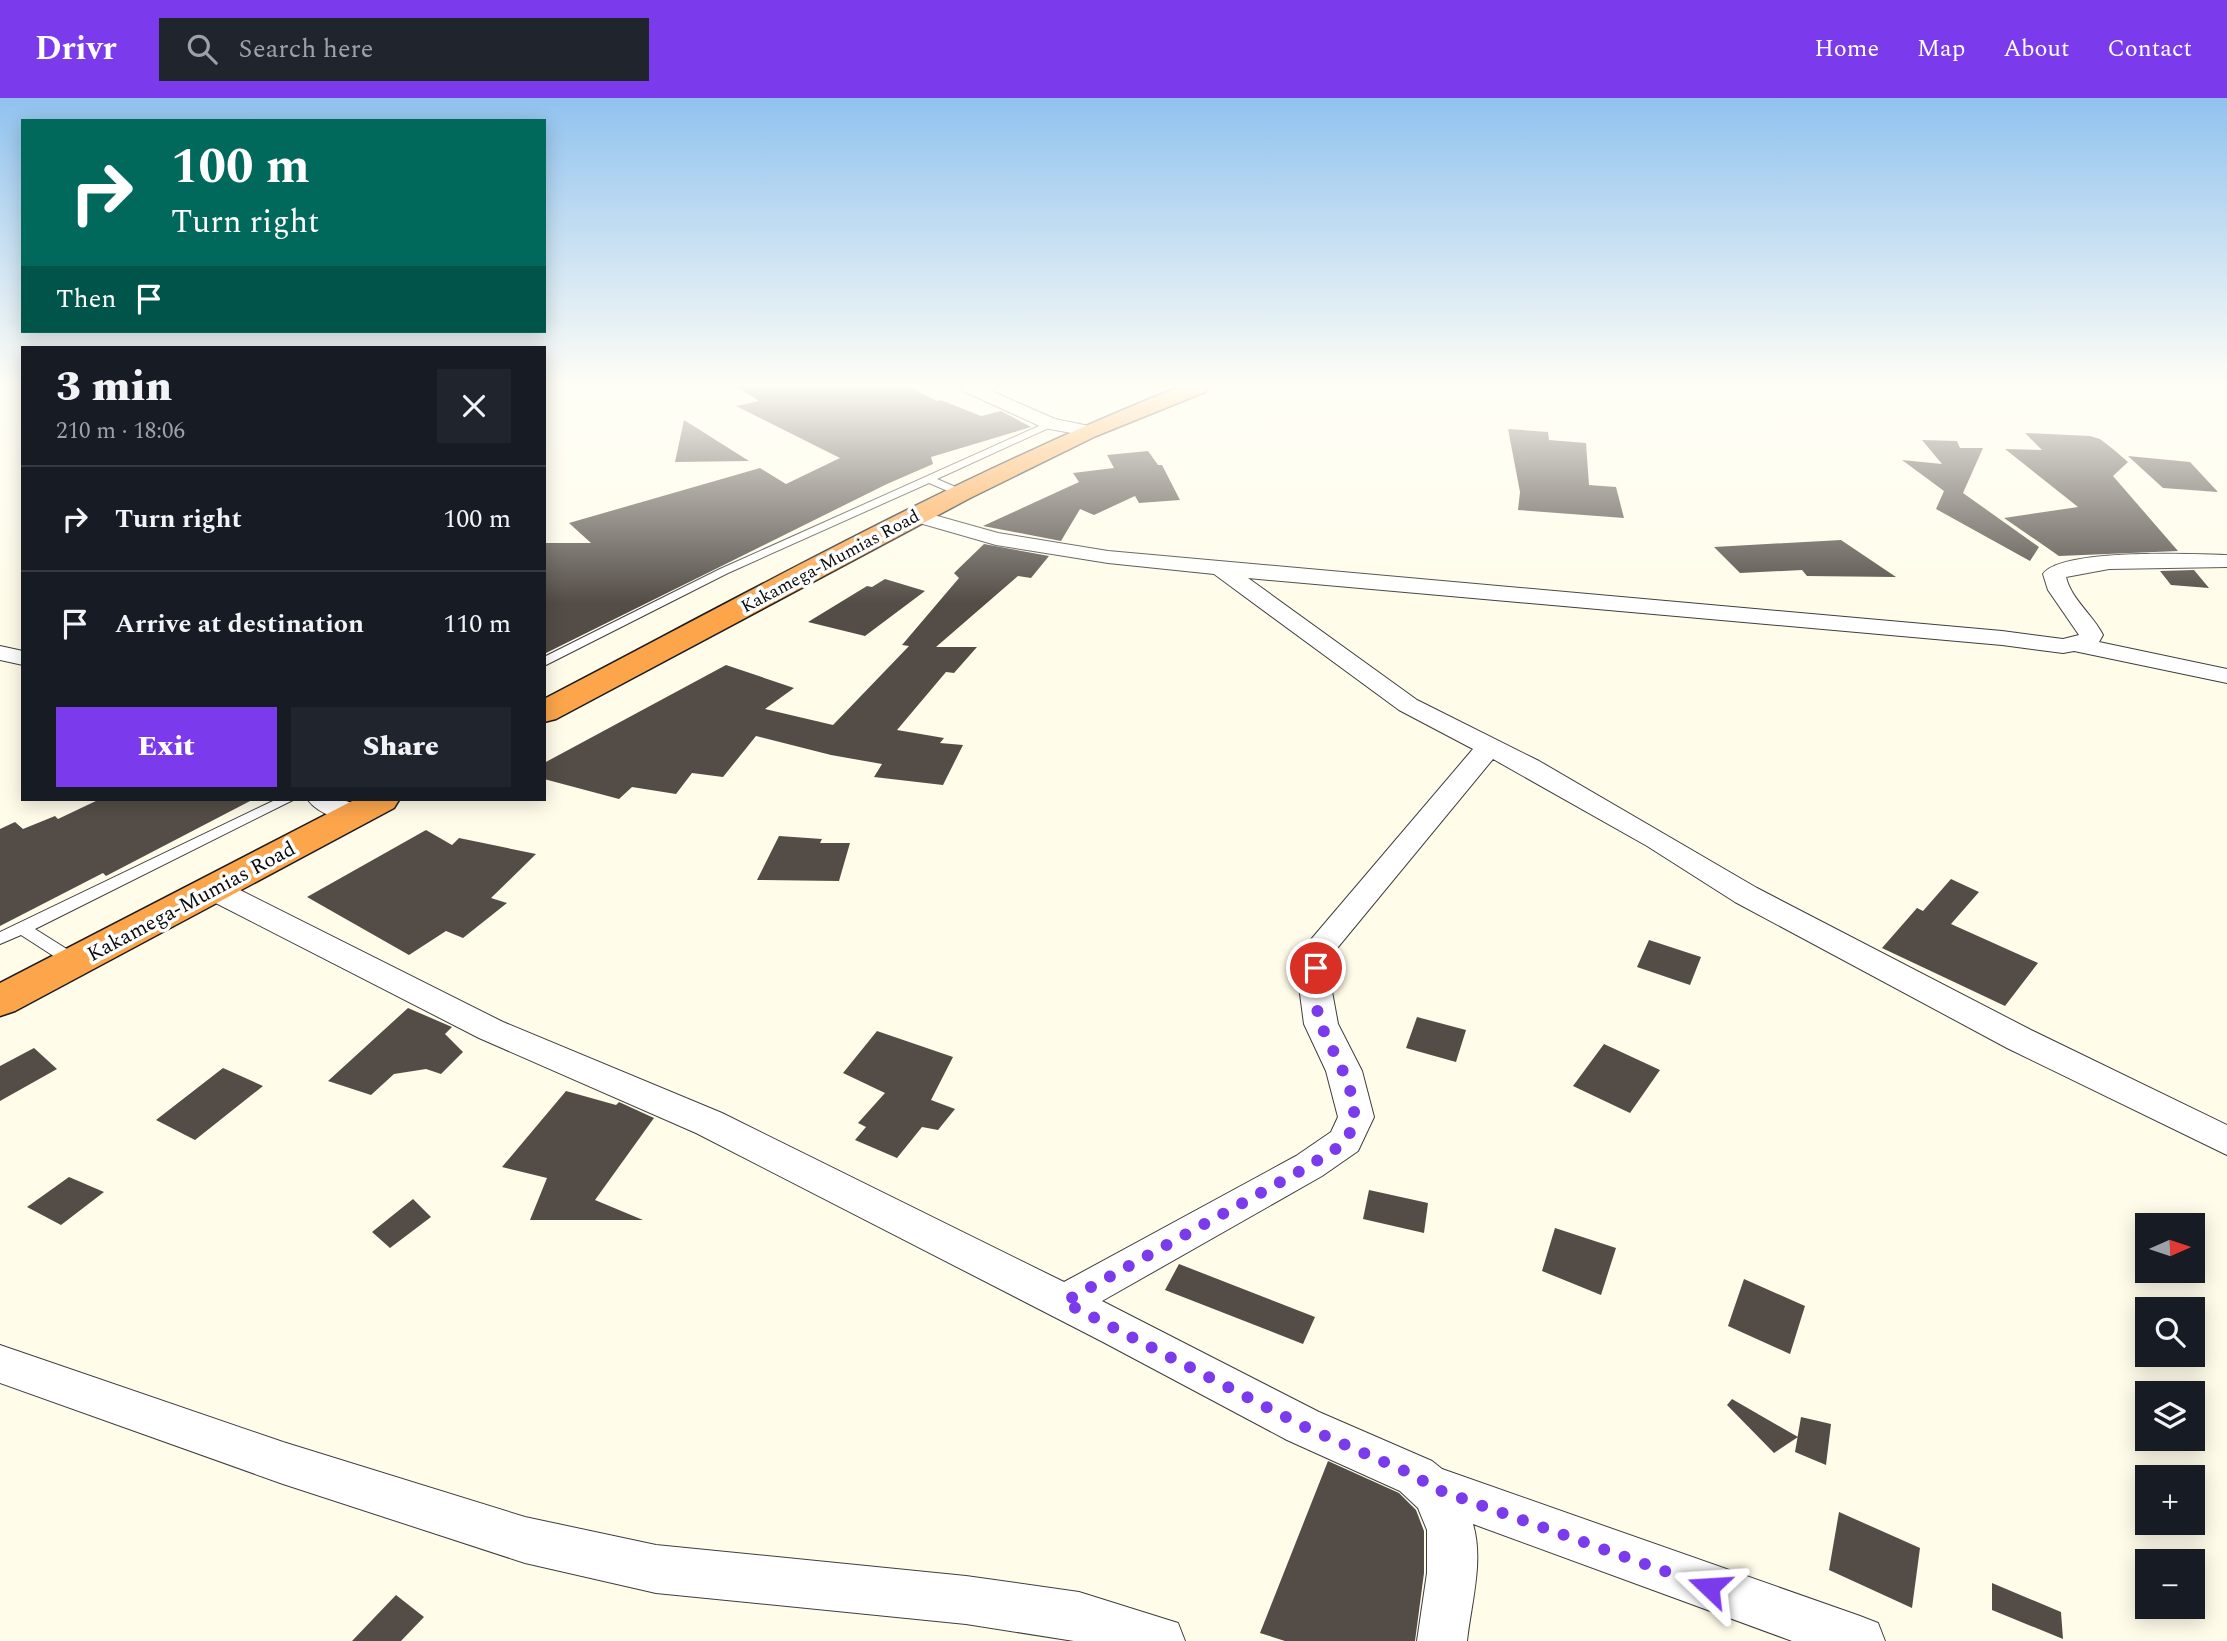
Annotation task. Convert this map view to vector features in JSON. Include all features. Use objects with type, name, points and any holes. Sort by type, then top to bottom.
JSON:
[{"type":"highway","name":"Kakamega-Mumias Road","points":[[546,711],[916,516],[1031,459]]},
{"type":"highway","name":"Kakamega-Mumias Road","points":[[0,1001],[213,889],[352,805]]},
{"type":"street","points":[[916,516],[996,538],[1108,557],[2002,638],[2063,646],[2087,642],[2091,635],[2079,613],[2057,587],[2054,574],[2057,571],[2071,566],[2116,563],[2227,561]]},
{"type":"street","points":[[1220,568],[1408,705],[1529,767],[1758,901],[2019,1039],[2227,1141]]},
{"type":"street","points":[[2077,645],[2227,676]]},
{"type":"street","points":[[0,653],[21,658]]},
{"type":"street","points":[[1064,1302],[1309,1166],[1345,1141],[1356,1117],[1344,1071],[1321,1024],[1314,986],[1318,950],[1374,887],[1488,748]]},
{"type":"street","points":[[213,889],[491,1030],[709,1123],[1303,1426],[1416,1476],[1433,1488],[1860,1641]]},
{"type":"street","points":[[0,1364],[284,1463],[525,1540],[656,1569],[954,1598],[1079,1617],[1160,1641]]},
{"type":"street","points":[[1433,1488],[1446,1506],[1454,1546],[1441,1641]]},
{"type":"lane","points":[[546,662],[724,571],[970,459]]},
{"type":"lane","points":[[927,478],[961,493]]},
{"type":"lane","points":[[0,939],[284,801]]},
{"type":"lane","points":[[22,928],[75,962]]},
{"type":"building","points":[[676,459],[749,461],[675,462]]},
{"type":"building","points":[[838,459],[932,459],[933,464],[887,484],[546,653],[546,543],[591,543],[569,523],[760,468],[786,484]]},
{"type":"building","points":[[1109,459],[1154,459],[1158,465],[1162,465],[1180,500],[1139,503],[1135,496],[1094,515],[1080,509],[1061,541],[983,526],[1079,482],[1073,473],[1114,468]]},
{"type":"building","points":[[1514,459],[1587,459],[1589,485],[1616,487],[1624,518],[1518,510],[1520,492]]},
{"type":"building","points":[[1938,459],[1978,459],[1963,493],[2039,547],[2030,561],[1936,509],[1944,491],[1902,460],[1942,464]]},
{"type":"building","points":[[2018,459],[2125,459],[2128,462],[2113,476],[2178,551],[2059,556],[2004,518],[2078,507]]},
{"type":"building","points":[[2131,459],[2190,462],[2218,492],[2163,488]]},
{"type":"building","points":[[1841,540],[1896,577],[1807,576],[1802,570],[1740,573],[1714,547]]},
{"type":"building","points":[[984,544],[1049,556],[1031,578],[1018,576],[936,647],[977,647],[954,673],[946,672],[897,730],[944,738],[940,743],[963,745],[943,785],[874,777],[882,764],[831,755],[756,736],[723,777],[692,773],[676,794],[632,787],[619,799],[546,780],[546,762],[726,665],[794,688],[765,709],[833,725],[909,646],[902,645],[959,578],[954,573]]},
{"type":"building","points":[[2194,570],[2209,588],[2171,585],[2160,571]]},
{"type":"building","points":[[885,579],[925,591],[865,636],[808,622],[867,586],[872,587]]},
{"type":"building","points":[[96,801],[250,801],[106,876],[103,873],[0,926],[0,829],[15,822],[23,829],[55,816],[58,819]]},
{"type":"building","points":[[426,830],[452,845],[459,838],[536,854],[491,898],[507,903],[463,938],[446,931],[409,955],[307,897]]},
{"type":"building","points":[[779,836],[822,839],[820,843],[850,843],[839,881],[757,880]]},
{"type":"building","points":[[1951,879],[1979,892],[1951,924],[2038,963],[2005,1006],[1882,948],[1917,908],[1923,911]]},
{"type":"building","points":[[1649,940],[1701,957],[1690,985],[1637,967]]},
{"type":"building","points":[[408,1008],[452,1027],[445,1034],[463,1052],[441,1074],[426,1069],[394,1074],[371,1095],[328,1081]]},
{"type":"building","points":[[1417,1017],[1466,1030],[1456,1062],[1406,1048]]},
{"type":"building","points":[[877,1031],[953,1057],[931,1100],[955,1109],[938,1130],[922,1127],[897,1158],[855,1140],[866,1127],[858,1123],[885,1093],[843,1073]]},
{"type":"building","points":[[1604,1044],[1660,1070],[1630,1113],[1573,1086]]},
{"type":"building","points":[[34,1048],[57,1069],[0,1101],[0,1066]]},
{"type":"building","points":[[223,1068],[263,1086],[195,1140],[156,1120]]},
{"type":"building","points":[[566,1091],[616,1105],[619,1102],[654,1118],[595,1200],[643,1220],[530,1220],[547,1178],[502,1167]]},
{"type":"building","points":[[69,1177],[104,1192],[61,1225],[27,1207]]},
{"type":"building","points":[[1369,1190],[1428,1203],[1424,1233],[1363,1219]]},
{"type":"building","points":[[413,1199],[431,1217],[390,1248],[372,1232]]},
{"type":"building","points":[[1555,1228],[1616,1248],[1601,1295],[1542,1271]]},
{"type":"building","points":[[1179,1264],[1315,1317],[1303,1344],[1165,1290]]},
{"type":"building","points":[[1744,1279],[1805,1306],[1790,1354],[1728,1326]]},
{"type":"building","points":[[1732,1399],[1798,1437],[1774,1453],[1727,1405]]},
{"type":"building","points":[[1801,1417],[1831,1424],[1826,1465],[1795,1452]]},
{"type":"building","points":[[1328,1461],[1399,1493],[1416,1510],[1424,1531],[1424,1573],[1415,1641],[1285,1641],[1260,1633]]},
{"type":"building","points":[[1839,1512],[1920,1548],[1912,1608],[1829,1570]]},
{"type":"building","points":[[1992,1583],[2061,1612],[2063,1639],[1992,1610]]},
{"type":"building","points":[[396,1595],[424,1617],[401,1641],[352,1641]]},
{"type":"route","points":[[1316,968],[1314,986],[1321,1024],[1344,1071],[1356,1117],[1345,1141],[1309,1166],[1064,1302],[1303,1426],[1416,1476],[1433,1488],[1709,1587]]}]
